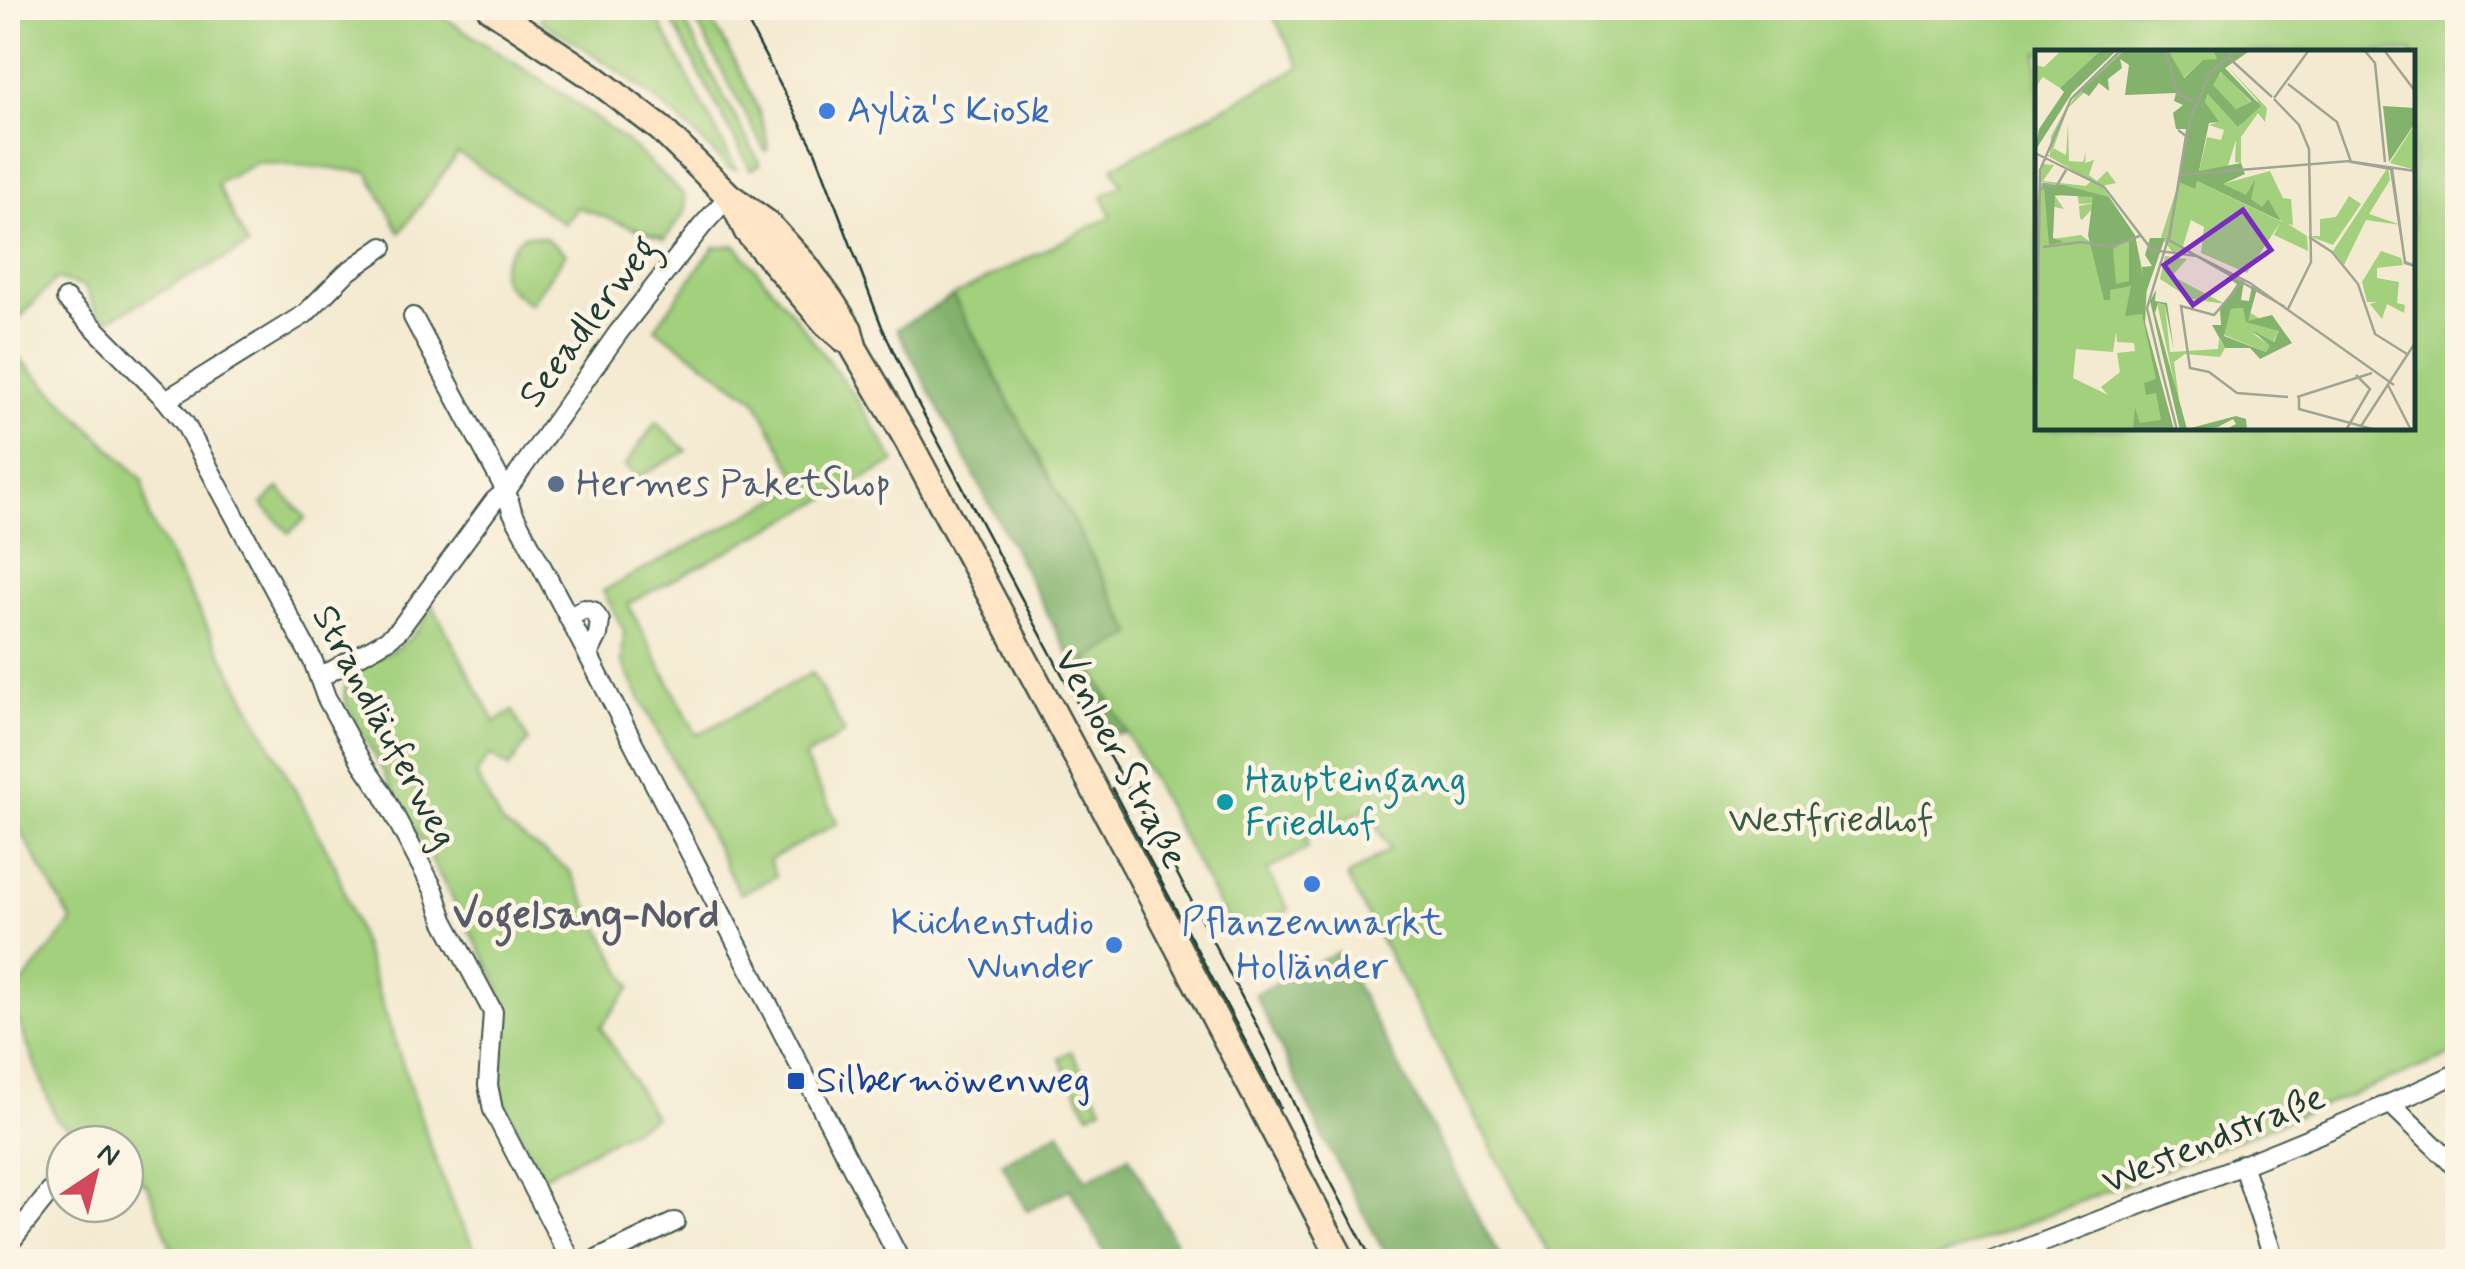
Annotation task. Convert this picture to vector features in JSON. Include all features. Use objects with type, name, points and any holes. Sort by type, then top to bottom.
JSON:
[{"type":"main road","name":"Venloer Straße","points":[[490,8],[593,77],[661,129],[729,196],[748,231],[827,324],[854,348],[908,441],[1343,1262]]},
{"type":"street","name":"Seeadlerweg","points":[[319,678],[399,630],[494,501],[506,491],[618,333],[729,196]]},
{"type":"street","points":[[166,400],[305,314],[346,274],[383,247]]},
{"type":"street","name":"Strandläuferweg","points":[[66,299],[185,424],[312,661],[326,698],[428,878],[444,920],[493,1012],[488,1085],[493,1110],[572,1262]]},
{"type":"street","name":"Seeadlerweg","points":[[413,317],[506,491]]},
{"type":"street","points":[[506,491],[512,511],[901,1262]]},
{"type":"street","points":[[570,618],[584,610],[593,611],[600,621],[588,655]]},
{"type":"street","name":"Westendstraße","points":[[1992,1262],[2391,1104],[2458,1073]]},
{"type":"street","points":[[2391,1104],[2458,1169]]},
{"type":"street","points":[[2242,1164],[2275,1262]]},
{"type":"street","points":[[8,1245],[45,1198]]},
{"type":"street","points":[[592,1262],[674,1222]]},
{"type":"green space","points":[[8,8],[429,8],[561,93],[627,142],[684,195],[686,210],[665,239],[577,207],[565,224],[458,153],[400,233],[368,172],[258,162],[217,184],[248,246],[111,318],[100,319],[85,287],[56,279],[8,330]]},
{"type":"green space","points":[[543,8],[652,8],[736,169],[729,168],[636,85],[540,20]]},
{"type":"green space","points":[[665,8],[677,8],[760,164],[751,170]]},
{"type":"green space","points":[[689,8],[705,8],[733,58],[760,115],[768,149],[765,151]]},
{"type":"green space","name":"Westfriedhof","points":[[1269,8],[2457,8],[2457,1053],[1930,1261],[1552,1261],[1347,877],[1390,849],[1366,809],[1305,841],[1308,848],[1267,870],[1289,910],[1236,937],[1087,659],[1133,634],[953,296],[1112,216],[1102,196],[1122,185],[1113,167],[1300,67]]},
{"type":"green space","points":[[526,235],[544,237],[566,253],[530,304],[501,277],[509,252]]},
{"type":"green space","points":[[736,245],[857,399],[895,462],[628,604],[697,735],[812,673],[845,733],[804,758],[838,823],[769,860],[776,876],[740,894],[622,662],[624,631],[603,591],[802,486],[755,399],[655,328],[714,247]]},
{"type":"green space","points":[[953,296],[1133,635],[1087,659],[1127,733],[1117,734],[1101,715],[897,329]]},
{"type":"green space","points":[[8,347],[143,480],[149,518],[335,865],[429,1142],[455,1212],[482,1261],[176,1261],[145,1184],[145,1124],[63,1124],[56,1119],[10,999],[72,922],[8,809]]},
{"type":"green space","points":[[656,422],[687,451],[638,477],[625,466]]},
{"type":"green space","points":[[279,488],[306,518],[289,533],[262,504]]},
{"type":"green space","points":[[433,606],[495,722],[513,711],[528,741],[509,768],[490,755],[476,775],[501,823],[569,870],[631,987],[601,1027],[654,1117],[542,1177],[503,1102],[498,1074],[505,1008],[497,981],[345,701],[349,679],[367,664],[401,646]]},
{"type":"green space","points":[[1338,952],[1502,1261],[1389,1261],[1323,1137],[1255,994]]},
{"type":"green space","points":[[1071,1051],[1102,1107],[1089,1114],[1059,1058]]},
{"type":"green space","points":[[1060,1131],[1086,1180],[1129,1156],[1185,1261],[1109,1261],[1070,1189],[1027,1211],[1002,1163]]},
{"type":"tram line","points":[[740,8],[815,151],[882,327],[915,398],[1074,697],[1170,860],[1267,1045],[1319,1159],[1373,1262]]},
{"type":"tram line","points":[[1112,788],[1280,1107]]},
{"type":"place","name":"Aylia's Kiosk","points":[[827,111]]},
{"type":"place","name":"Hermes PaketShop","points":[[556,484]]},
{"type":"place","name":"Haupteingang Friedhof","points":[[1225,802]]},
{"type":"place","name":"Pflanzenmarkt Holländer","points":[[1312,884]]},
{"type":"place","name":"Küchenstudio Wunder","points":[[1114,945]]},
{"type":"place","name":"Silbermöwenweg","points":[[796,1081]]},
{"type":"district","name":"Vogelsang-Nord","points":[[586,916]]}]
